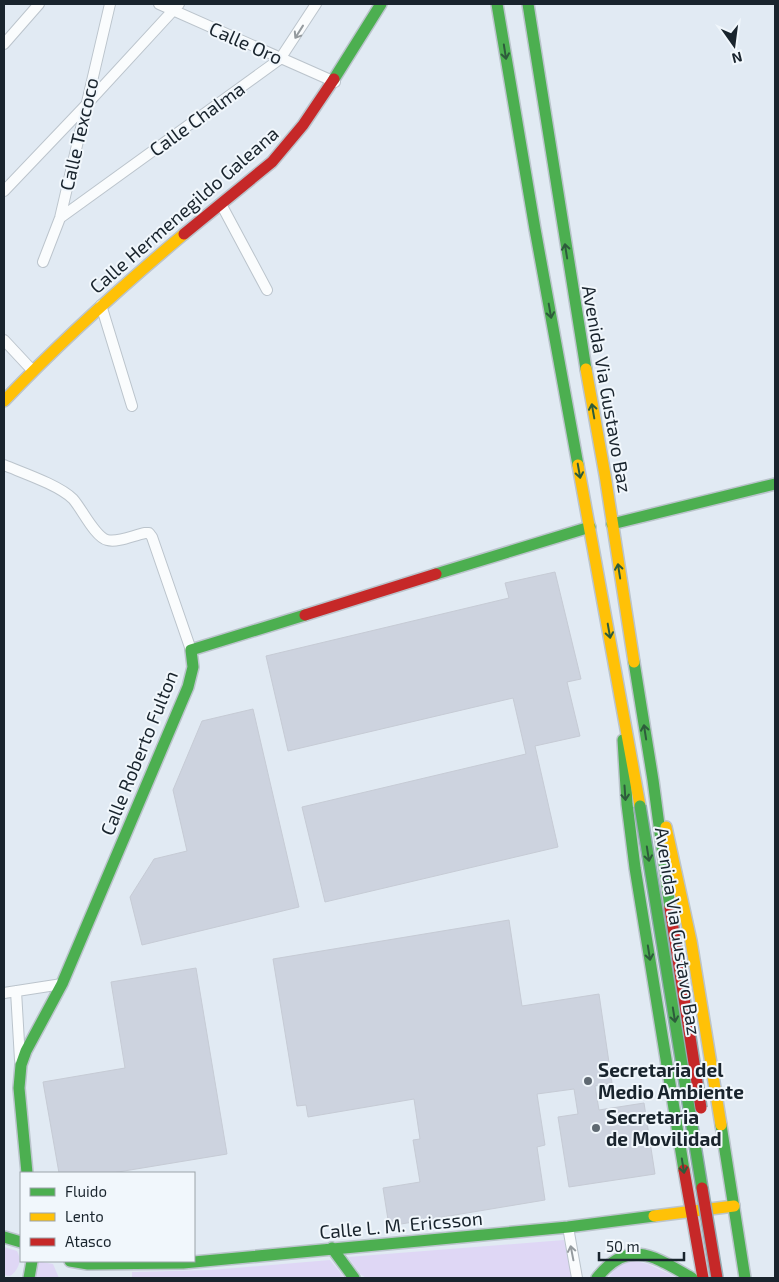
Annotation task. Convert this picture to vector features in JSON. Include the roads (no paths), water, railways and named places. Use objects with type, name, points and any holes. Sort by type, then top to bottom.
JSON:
[{"type":"main road","name":"Calle Hermenegildo Galeana","points":[[4,401],[32,370],[101,305],[272,162],[297,135],[335,82],[381,4]]},
{"type":"main road","name":"Avenida Via Gustavo Baz","points":[[497,4],[535,229],[640,806],[717,1278]]},
{"type":"main road","name":"Avenida Via Gustavo Baz","points":[[528,4],[580,338],[605,475],[653,780],[670,908],[727,1278]]},
{"type":"main road","points":[[612,524],[775,484]]},
{"type":"main road","name":"Calle Roberto Fulton","points":[[27,1172],[18,1088],[21,1066],[26,1051],[62,984],[188,687],[193,667],[192,650],[590,527]]},
{"type":"main road","name":"Avenida Via Gustavo Baz","points":[[623,709],[626,801],[634,862],[690,1212],[703,1278]]},
{"type":"main road","name":"Avenida Via Gustavo Baz","points":[[653,780],[664,818],[691,942],[746,1278]]},
{"type":"main road","name":"Calle L. M. Ericsson","points":[[76,1262],[108,1265],[183,1264],[332,1248],[568,1227],[734,1206]]},
{"type":"main road","points":[[4,1237],[20,1242]]},
{"type":"main road","points":[[332,1248],[354,1278]]},
{"type":"main road","points":[[597,1278],[603,1268],[614,1259],[640,1254],[654,1257],[692,1278]]},
{"type":"main road","points":[[29,1278],[32,1262]]},
{"type":"main road","points":[[88,1264],[90,1278]]},
{"type":"main road","points":[[108,1265],[110,1278]]},
{"type":"street","points":[[4,44],[39,4]]},
{"type":"street","name":"Calle Texcoco","points":[[43,262],[60,218],[110,4]]},
{"type":"street","name":"Calle Oro","points":[[159,4],[176,7],[280,59],[335,82]]},
{"type":"street","name":"Calle Chalma","points":[[60,218],[280,59],[316,4]]},
{"type":"street","points":[[4,191],[176,7]]},
{"type":"street","points":[[222,204],[267,290]]},
{"type":"street","points":[[101,305],[132,406]]},
{"type":"street","points":[[4,340],[32,370]]},
{"type":"street","points":[[4,464],[59,489],[71,498],[98,535],[106,540],[114,541],[145,532],[149,533],[192,650]]},
{"type":"street","points":[[4,993],[62,984]]},
{"type":"street","points":[[16,991],[21,1066]]},
{"type":"street","points":[[568,1227],[577,1278]]},
{"type":"place","name":"Secretaria del Medio Ambiente","points":[[588,1081]]},
{"type":"place","name":"Secretaria de Movilidad","points":[[596,1128]]}]
